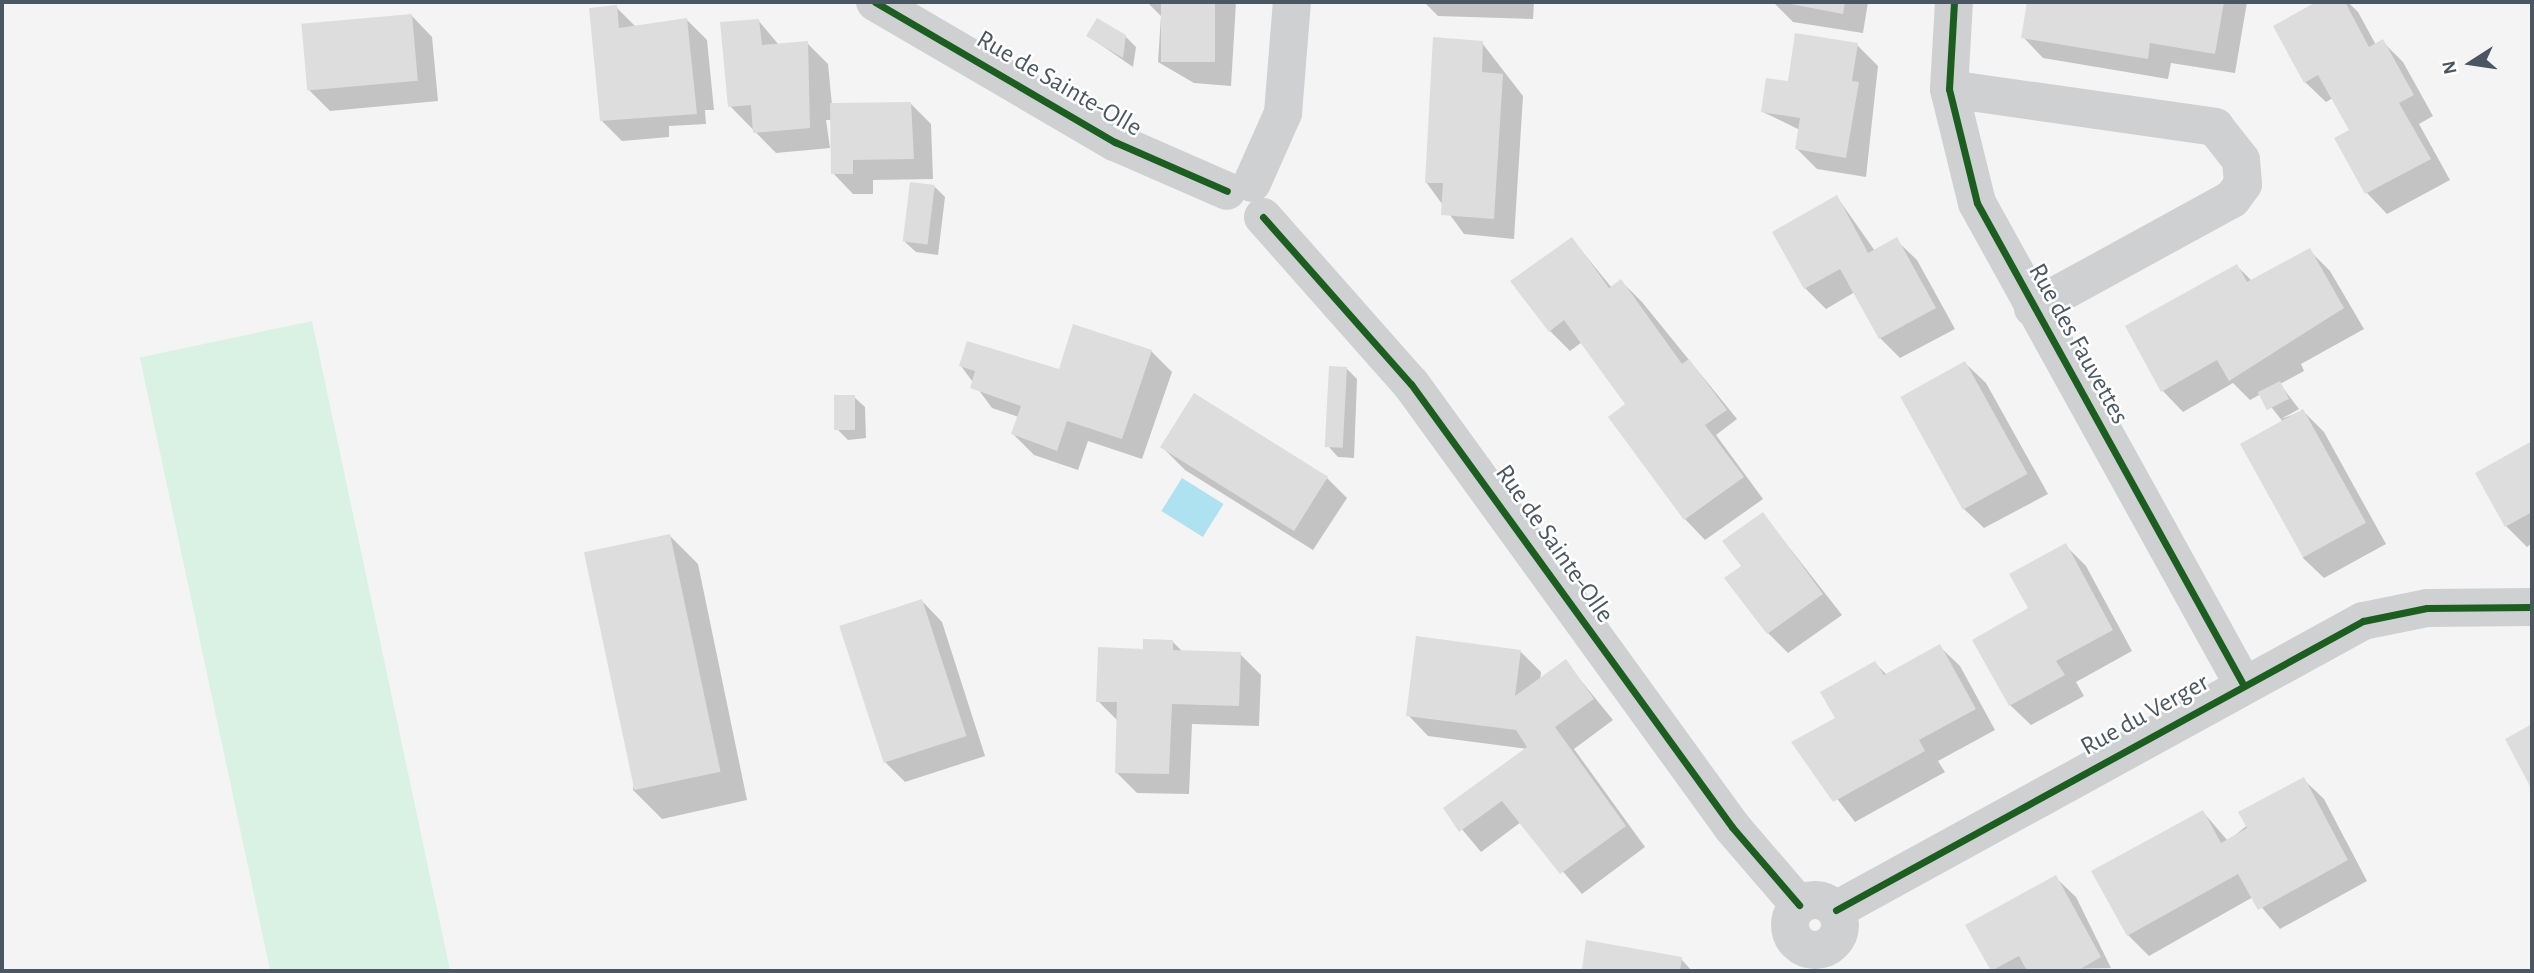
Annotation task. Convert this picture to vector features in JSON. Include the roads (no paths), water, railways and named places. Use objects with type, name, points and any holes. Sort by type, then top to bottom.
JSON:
[{"type":"street","name":"Rue de Sainte-Olle","points":[[875,2],[1115,142],[1247,197],[1411,384],[1732,827],[1799,905]]},
{"type":"street","points":[[1247,197],[1286,98],[1292,2]]},
{"type":"street","name":"Rue des Fauvettes","points":[[1954,2],[1949,89],[1977,204],[2243,684]]},
{"type":"street","name":"Rue des Fauvettes","points":[[1949,89],[2214,128],[2241,160],[2243,184],[2232,199],[2033,308]]},
{"type":"street","name":"Rue du Verger","points":[[1836,910],[2243,684],[2385,615],[2532,607]]},
{"type":"street","points":[[1823,900],[1836,910],[1838,936],[1832,959],[1796,942],[1790,927],[1799,905],[1823,900]]},
{"type":"water","points":[[1182,478],[1224,504],[1203,537],[1161,511]]}]
